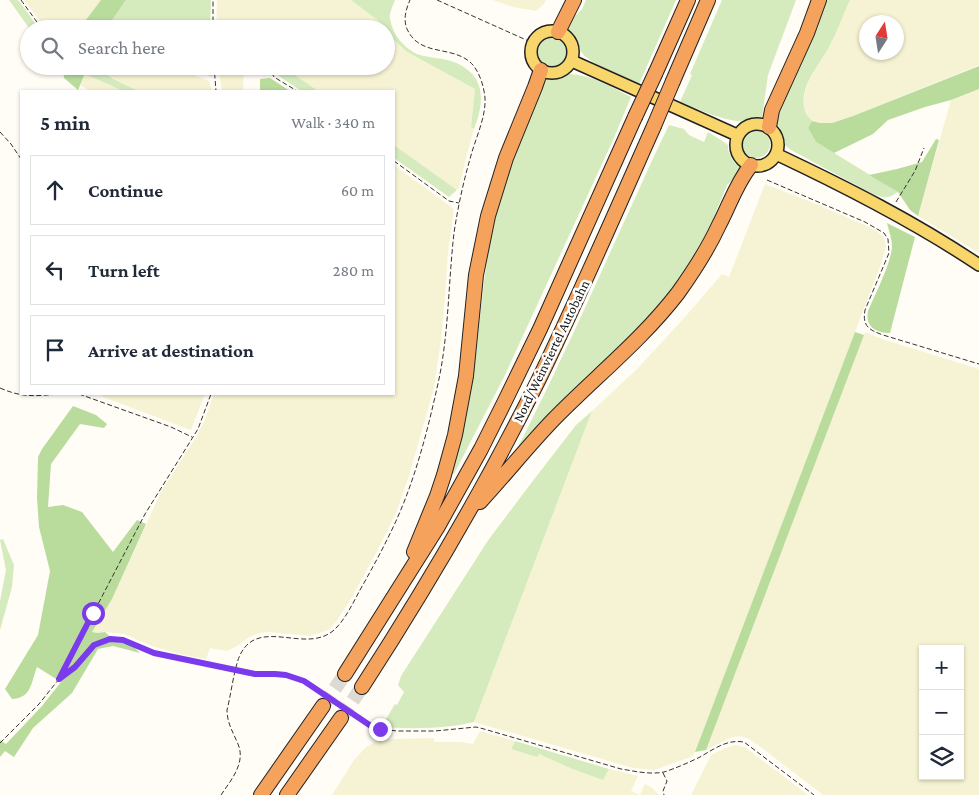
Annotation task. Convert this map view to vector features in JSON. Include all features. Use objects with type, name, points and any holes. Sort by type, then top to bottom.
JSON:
[{"type":"highway","points":[[558,32],[574,0]]},
{"type":"highway","name":"Nord/Weinviertel Autobahn","points":[[345,674],[446,513],[504,403],[540,329],[688,0]]},
{"type":"highway","name":"Nord/Weinviertel Autobahn","points":[[362,687],[466,517],[537,383],[606,234],[708,0]]},
{"type":"highway","points":[[769,127],[772,110],[819,0]]},
{"type":"highway","points":[[398,591],[426,525],[455,435],[464,393],[476,275],[488,216],[506,158],[542,70]]},
{"type":"highway","points":[[466,517],[504,477],[554,419],[620,357],[666,308],[701,258],[719,226],[740,180],[751,165]]},
{"type":"highway","points":[[261,795],[323,706]]},
{"type":"highway","points":[[287,795],[344,711]]},
{"type":"main road","points":[[552,31],[558,32],[571,41],[574,51],[572,61],[560,72],[554,73],[542,70],[536,66],[531,55],[533,43],[541,34],[552,31]]},
{"type":"main road","points":[[572,61],[737,136]]},
{"type":"main road","points":[[751,124],[764,124],[769,127],[777,137],[776,154],[768,163],[757,166],[745,163],[737,154],[735,141],[741,130],[751,124]]},
{"type":"main road","points":[[776,154],[840,184],[890,211],[979,264]]},
{"type":"path","points":[[21,0],[35,20]]},
{"type":"path","points":[[213,0],[213,20]]},
{"type":"path","points":[[221,795],[237,771],[240,761],[241,752],[227,718],[240,655],[253,640],[262,637],[273,636],[313,640],[327,636],[336,629],[378,558],[397,519],[426,436],[438,386],[445,344],[454,233],[462,187],[484,114],[485,100],[484,89],[479,76],[470,63],[458,54],[428,48],[412,38],[406,27],[405,16],[410,0]]},
{"type":"path","points":[[438,0],[533,43]]},
{"type":"path","points":[[215,75],[216,90]]},
{"type":"path","points":[[273,75],[295,90]]},
{"type":"path","points":[[0,132],[20,158]]},
{"type":"path","points":[[890,211],[915,171],[924,148]]},
{"type":"path","points":[[395,162],[449,200],[460,203]]},
{"type":"path","points":[[768,180],[849,215],[884,233],[888,240],[888,253],[865,310],[863,318],[867,326],[883,335],[979,364]]},
{"type":"path","points":[[0,388],[18,395],[44,395]]},
{"type":"path","points":[[82,395],[193,437]]},
{"type":"path","points":[[0,743],[39,704],[59,679],[145,514],[198,429],[211,395]]},
{"type":"path","points":[[59,679],[75,667],[94,645],[110,639],[123,640],[154,653],[255,674],[286,675],[296,678],[304,681],[344,711],[380,729],[435,731],[476,727],[621,769],[642,773],[663,772],[697,758],[725,743],[736,740],[744,742],[753,748],[814,795]]},
{"type":"path","points":[[663,772],[667,781],[663,791],[664,795]]},
{"type":"shaded area","points":[[24,0],[101,0],[86,20],[39,20]]},
{"type":"shaded area","points":[[217,0],[351,0],[377,20],[216,20]]},
{"type":"shaded area","points":[[493,0],[546,0],[536,11],[513,7]]},
{"type":"shaded area","points":[[850,0],[979,0],[979,65],[832,123],[812,121],[805,113],[805,92],[809,80],[829,47]]},
{"type":"shaded area","points":[[395,41],[407,52],[475,89],[471,127],[474,129],[459,188],[457,190],[395,146],[395,90],[317,90],[295,75],[395,75]]},
{"type":"shaded area","points":[[85,75],[87,75],[121,90],[88,90],[80,85]]},
{"type":"shaded area","points":[[108,75],[195,75],[209,81],[212,90],[136,90]]},
{"type":"shaded area","points":[[219,75],[244,75],[243,90],[222,90]]},
{"type":"shaded area","points":[[979,89],[979,253],[918,216],[951,100]]},
{"type":"shaded area","points":[[395,166],[454,209],[448,253],[441,340],[434,388],[409,476],[396,513],[376,553],[352,597],[336,622],[328,630],[311,636],[268,632],[259,633],[227,651],[210,648],[206,659],[152,646],[124,634],[92,632],[112,599],[161,492],[204,422],[214,395],[395,395]]},
{"type":"shaded area","points":[[765,184],[876,230],[884,238],[886,247],[693,756],[654,770],[633,768],[474,722],[592,411],[638,368],[722,274],[729,277]]},
{"type":"shaded area","points":[[865,332],[979,369],[979,795],[823,795],[749,739],[741,736],[732,737],[706,750]]},
{"type":"shaded area","points":[[102,395],[205,395],[191,430]]},
{"type":"shaded area","points":[[480,731],[515,741],[511,749],[539,754],[570,768],[603,779],[609,769],[638,776],[631,791],[640,795],[332,795],[354,760],[366,747],[377,741],[434,738],[434,742],[473,744]]},
{"type":"shaded area","points":[[735,745],[746,748],[808,795],[691,795],[711,755]]},
{"type":"shaded area","points":[[645,784],[659,795],[640,795]]},
{"type":"green space","points":[[9,0],[20,2],[33,20],[23,20]]},
{"type":"green space","points":[[101,0],[126,0],[112,20],[86,20]]},
{"type":"green space","points":[[126,0],[211,0],[210,20],[112,20]]},
{"type":"green space","points":[[351,0],[395,0],[390,20],[377,20]]},
{"type":"green space","points":[[586,0],[676,0],[639,84],[600,66],[582,53],[577,39],[568,30],[573,18],[582,9]]},
{"type":"green space","points":[[722,0],[796,0],[768,75],[762,117],[743,121],[729,120],[680,102]]},
{"type":"green space","points":[[825,0],[850,0],[832,41],[811,77],[804,94],[806,112],[812,121],[808,128],[816,142],[898,192],[887,197],[871,193],[791,150],[785,145],[783,134],[777,124],[779,107]]},
{"type":"green space","points":[[395,33],[400,41],[414,53],[454,62],[472,74],[480,90],[481,99],[478,119],[474,129],[471,127],[475,89],[407,52],[395,41]]},
{"type":"green space","points":[[552,38],[562,42],[566,52],[562,62],[552,66],[542,62],[538,52],[542,42]]},
{"type":"green space","points":[[979,66],[979,89],[888,120],[873,134],[834,153],[816,142],[808,128],[812,121],[832,123]]},
{"type":"green space","points":[[569,74],[593,79],[631,97],[504,377],[454,474],[452,473],[462,437],[471,389],[489,251],[502,193],[523,135],[547,79],[558,79]]},
{"type":"green space","points":[[64,75],[84,75],[78,90],[64,78]]},
{"type":"green space","points":[[87,75],[108,75],[137,90],[121,90]]},
{"type":"green space","points":[[277,75],[295,75],[317,90],[300,90]]},
{"type":"green space","points":[[270,78],[288,90],[260,90],[260,79]]},
{"type":"green space","points":[[669,125],[684,129],[689,135],[704,142],[708,132],[728,145],[733,161],[740,167],[735,178],[727,185],[706,236],[697,252],[680,279],[660,304],[617,350],[567,396],[516,451],[569,342]]},
{"type":"green space","points":[[756,130],[766,134],[770,144],[766,154],[756,158],[746,154],[742,144],[746,134]]},
{"type":"green space","points":[[936,139],[939,140],[918,216],[910,210],[898,192],[869,175],[922,162]]},
{"type":"green space","points":[[395,146],[457,190],[449,197],[395,159]]},
{"type":"green space","points":[[887,223],[915,237],[890,333],[876,330],[868,321],[868,311],[891,254],[892,241]]},
{"type":"green space","points":[[855,332],[864,335],[706,750],[695,752]]},
{"type":"green space","points":[[73,406],[96,415],[107,424],[104,428],[80,424],[51,464],[48,507],[63,505],[82,512],[113,552],[137,520],[146,524],[112,599],[92,632],[105,632],[114,640],[134,647],[140,653],[113,646],[98,649],[72,693],[33,728],[14,757],[5,751],[0,757],[0,740],[6,744],[42,706],[61,682],[37,667],[30,688],[24,696],[12,699],[5,689],[38,635],[50,571],[39,527],[37,498],[38,457]]},
{"type":"green space","points":[[592,411],[474,722],[428,728],[381,727],[404,692],[398,685],[401,676],[489,539],[576,425]]},
{"type":"green space","points":[[3,539],[14,565],[12,587],[0,630],[0,601],[6,570],[0,540]]},
{"type":"green space","points":[[515,741],[609,769],[603,780],[539,754],[537,757],[511,749]]},
{"type":"tunnel","points":[[323,706],[345,674]]},
{"type":"tunnel","points":[[341,718],[362,687]]},
{"type":"route","points":[[93,613],[59,679],[75,667],[94,645],[110,639],[123,640],[154,653],[255,674],[286,675],[296,678],[304,681],[371,726],[380,729]]}]
